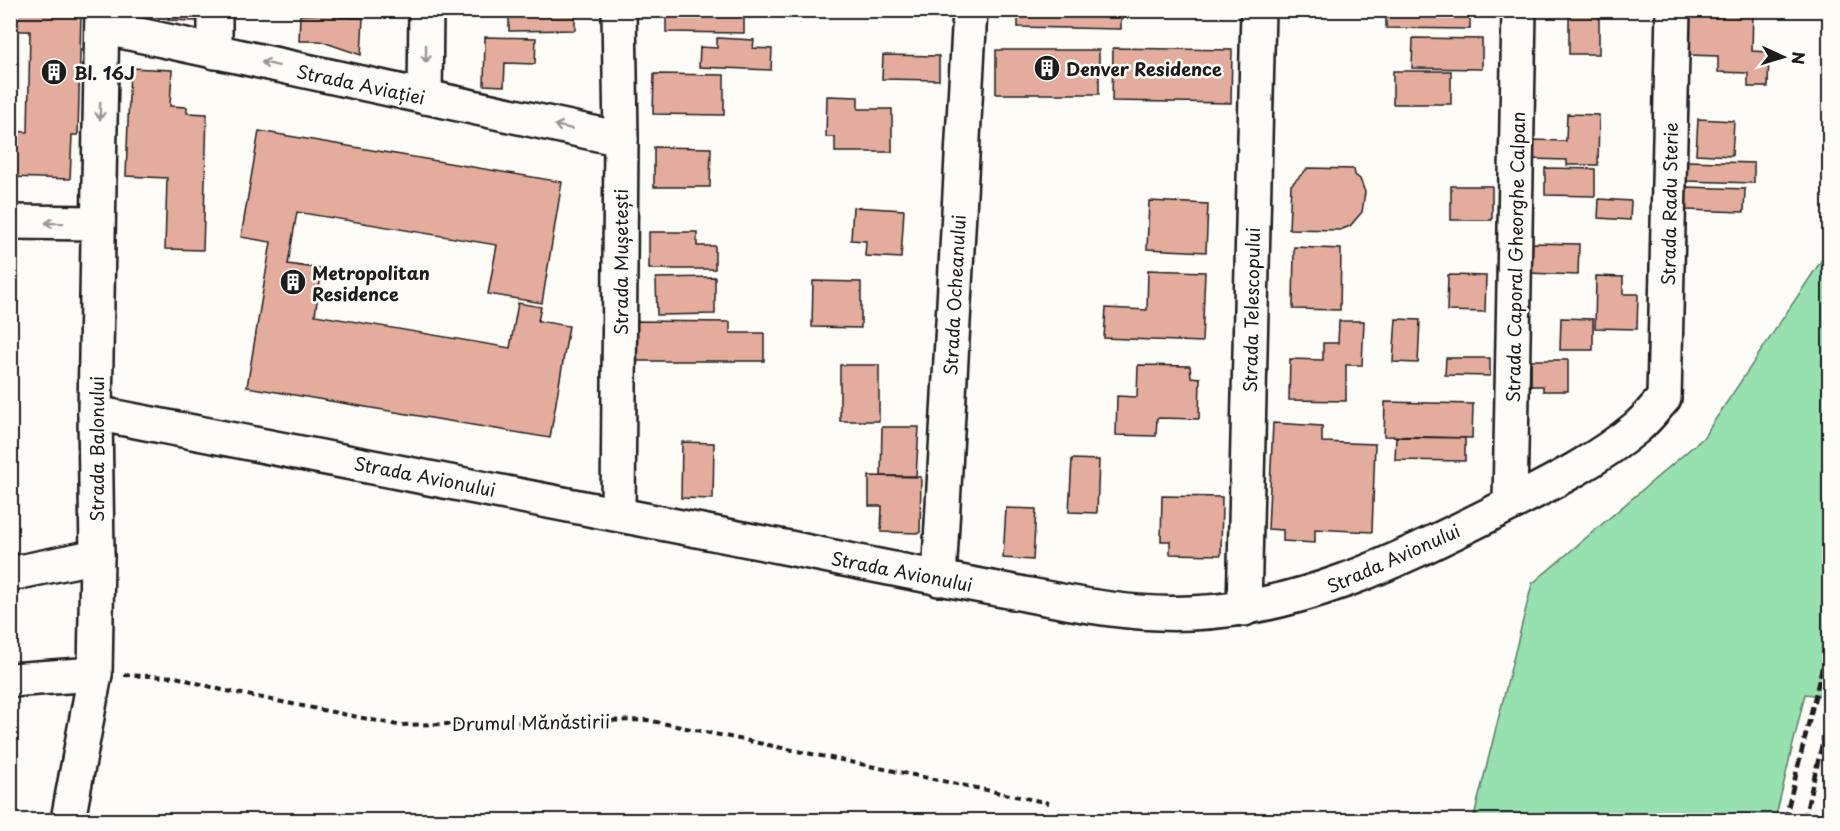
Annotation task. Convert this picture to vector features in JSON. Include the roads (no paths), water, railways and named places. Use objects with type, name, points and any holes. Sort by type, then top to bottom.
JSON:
[{"type":"street","points":[[215,10],[215,52]]},
{"type":"street","points":[[425,98],[426,10]]},
{"type":"street","name":"Strada Mușetești","points":[[618,514],[621,139],[619,10]]},
{"type":"street","name":"Strada Ocheanului","points":[[939,579],[970,10]]},
{"type":"street","name":"Strada Telescopului","points":[[1244,609],[1258,10]]},
{"type":"street","name":"Strada Caporal Gheorghe Calpan","points":[[1510,504],[1519,10]]},
{"type":"street","name":"Strada Radu Sterie","points":[[1664,398],[1673,10]]},
{"type":"street","name":"Strada Aviației","points":[[102,19],[215,52],[621,139]]},
{"type":"street","name":"Strada Balonului","points":[[68,820],[94,674],[97,556],[95,412],[102,19]]},
{"type":"street","points":[[10,222],[98,223]]},
{"type":"street","name":"Strada Avionului","points":[[95,412],[939,579],[1097,608],[1189,614],[1244,609],[1312,593],[1394,561],[1510,504],[1580,465],[1639,426],[1664,398]]},
{"type":"street","points":[[10,574],[97,556]]},
{"type":"street","points":[[10,680],[94,674]]},
{"type":"railway","points":[[1785,820],[1830,635]]},
{"type":"railway","points":[[1804,820],[1830,711]]},
{"type":"place","name":"Denver Residence","points":[[1047,68]]},
{"type":"place","name":"Bl. 16J","points":[[54,72]]},
{"type":"place","name":"Metropolitan Residence","points":[[293,282]]}]
